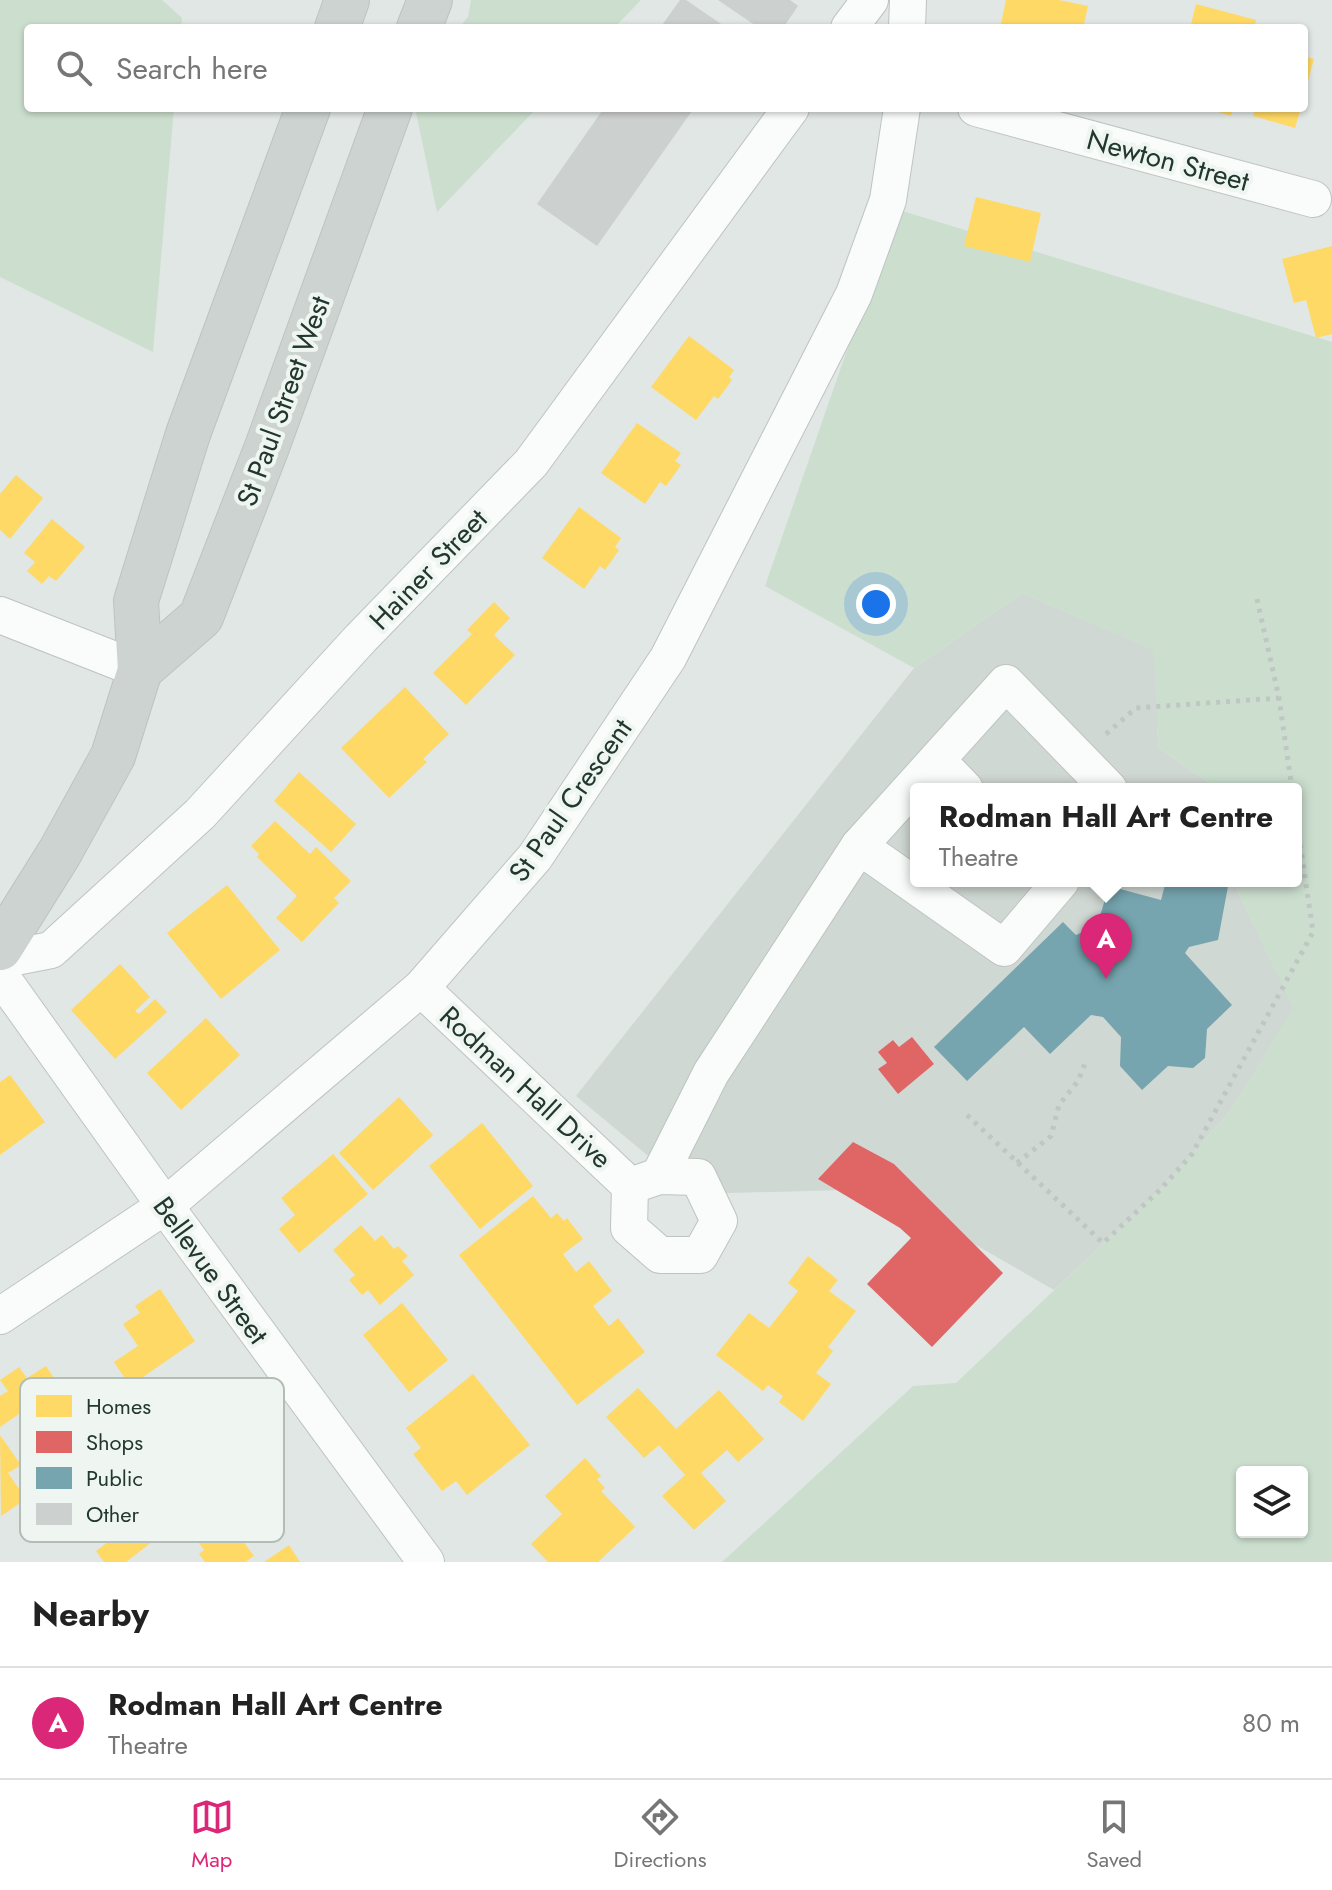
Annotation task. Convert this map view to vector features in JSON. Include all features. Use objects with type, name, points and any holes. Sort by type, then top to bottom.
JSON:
[{"type":"main road","points":[[338,24],[347,0]]},
{"type":"main road","points":[[421,24],[430,0]]},
{"type":"main road","points":[[0,948],[60,852],[113,756],[140,670],[136,601],[188,434],[307,112]]},
{"type":"main road","name":"St Paul Street West","points":[[140,670],[201,617],[267,447],[389,112]]},
{"type":"street","points":[[852,24],[870,0]]},
{"type":"street","points":[[907,24],[908,0]]},
{"type":"street","name":"Hainer Street","points":[[0,960],[51,950],[200,814],[361,638],[531,463],[788,112]]},
{"type":"street","name":"St Paul Crescent","points":[[0,1316],[165,1206],[421,988],[535,857],[668,658],[854,294],[888,200],[901,112]]},
{"type":"street","name":"Newton Street","points":[[991,112],[1313,199]]},
{"type":"street","points":[[0,615],[140,670]]},
{"type":"street","points":[[916,783],[1006,683],[1103,783]]},
{"type":"street","points":[[937,760],[959,783]]},
{"type":"street","points":[[910,790],[859,846],[910,882]]},
{"type":"street","name":"Rodman Hall Drive","points":[[421,988],[644,1181],[859,846]]},
{"type":"street","points":[[917,887],[1004,948],[1055,887]]},
{"type":"street","name":"Bellevue Street","points":[[0,975],[426,1562]]},
{"type":"path","points":[[1257,599],[1279,698],[1291,783]]},
{"type":"path","points":[[1078,757],[1136,708],[1279,698]]},
{"type":"path","points":[[967,1115],[1103,1243],[1160,1190],[1192,1154],[1313,932],[1302,856]]},
{"type":"path","points":[[1017,1163],[1051,1136],[1059,1105],[1078,1081],[1086,1061]]},
{"type":"shaded area","points":[[1022,593],[1155,650],[1158,747],[1208,783],[910,783],[910,887],[1237,887],[1294,1008],[1232,1109],[1160,1190],[1054,1290],[879,1189],[694,1194],[576,1096],[914,668]]},
{"type":"green space","points":[[0,0],[162,0],[182,18],[181,24],[24,24],[24,112],[174,112],[153,352],[0,277]]},
{"type":"green space","points":[[471,0],[641,0],[618,24],[462,24],[468,17]]},
{"type":"green space","points":[[416,112],[533,112],[437,212]]},
{"type":"green space","points":[[896,209],[1332,342],[1332,1562],[722,1562],[913,1386],[956,1383],[1160,1190],[1232,1109],[1293,1008],[1237,887],[1302,887],[1302,783],[1208,783],[1158,747],[1154,650],[1022,593],[914,668],[765,586]]},
{"type":"building: Homes","points":[[1006,0],[1059,0],[1088,6],[1084,24],[1001,24]]},
{"type":"building: Homes","points":[[1196,4],[1256,20],[1255,24],[1191,24]]},
{"type":"building: Homes","points":[[1308,57],[1314,59],[1308,81]]},
{"type":"building: Homes","points":[[1254,112],[1300,112],[1295,128],[1253,116]]},
{"type":"building: Homes","points":[[976,197],[1041,213],[1030,262],[964,246]]},
{"type":"building: Homes","points":[[1332,246],[1332,334],[1316,338],[1306,300],[1294,303],[1282,259]]},
{"type":"building: Homes","points":[[689,336],[734,370],[729,377],[732,380],[718,399],[714,396],[696,420],[651,387]]},
{"type":"building: Homes","points":[[637,423],[681,453],[675,461],[681,465],[666,486],[660,482],[645,504],[601,473]]},
{"type":"building: Homes","points":[[16,475],[43,498],[10,539],[0,530],[0,494]]},
{"type":"building: Homes","points":[[579,507],[621,538],[615,547],[619,550],[605,570],[600,566],[584,589],[542,558]]},
{"type":"building: Homes","points":[[52,519],[85,547],[56,581],[49,576],[42,584],[27,571],[35,562],[24,553]]},
{"type":"building: Homes","points":[[494,602],[510,618],[494,635],[515,655],[466,705],[433,673],[472,634],[467,630]]},
{"type":"building: Homes","points":[[405,687],[449,734],[423,759],[427,762],[389,798],[341,748]]},
{"type":"building: Homes","points":[[299,772],[356,824],[331,852],[274,801]]},
{"type":"building: Homes","points":[[275,821],[310,854],[316,847],[351,881],[334,898],[339,903],[302,942],[276,918],[297,896],[257,857],[259,854],[251,846]]},
{"type":"building: Homes","points":[[227,885],[280,950],[221,999],[167,933]]},
{"type":"building: Homes","points":[[120,964],[150,997],[135,1011],[139,1014],[155,999],[167,1012],[115,1059],[71,1010]]},
{"type":"building: Homes","points":[[206,1018],[240,1055],[181,1110],[147,1073]]},
{"type":"building: Homes","points":[[10,1075],[45,1122],[0,1155],[0,1082]]},
{"type":"building: Homes","points":[[399,1097],[433,1135],[373,1190],[339,1153]]},
{"type":"building: Homes","points":[[482,1123],[533,1186],[480,1229],[429,1166]]},
{"type":"building: Homes","points":[[333,1154],[368,1194],[299,1253],[279,1229],[295,1215],[281,1198]]},
{"type":"building: Homes","points":[[533,1196],[551,1218],[557,1213],[564,1221],[567,1218],[583,1239],[563,1254],[576,1272],[589,1261],[612,1291],[593,1306],[609,1326],[618,1318],[645,1352],[577,1405],[459,1255]]},
{"type":"building: Homes","points":[[361,1225],[375,1241],[382,1235],[394,1249],[398,1246],[408,1256],[402,1261],[414,1275],[380,1305],[368,1290],[362,1295],[349,1280],[355,1275],[333,1250]]},
{"type":"building: Homes","points":[[808,1256],[838,1280],[829,1291],[856,1311],[828,1347],[833,1351],[816,1373],[831,1384],[803,1421],[779,1402],[783,1396],[768,1385],[763,1391],[716,1355],[749,1313],[769,1328],[798,1291],[788,1283]]},
{"type":"building: Homes","points":[[160,1289],[195,1341],[142,1378],[125,1378],[114,1362],[138,1346],[123,1324],[140,1313],[135,1306]]},
{"type":"building: Homes","points":[[402,1303],[448,1360],[409,1392],[363,1335]]},
{"type":"building: Homes","points":[[46,1366],[54,1378],[27,1378]]},
{"type":"building: Homes","points":[[19,1367],[27,1378],[20,1378],[20,1415],[0,1427],[0,1396],[8,1391],[0,1380]]},
{"type":"building: Homes","points":[[473,1374],[530,1445],[467,1495],[456,1481],[442,1491],[413,1454],[421,1448],[406,1428]]},
{"type":"building: Homes","points":[[638,1388],[676,1429],[719,1390],[764,1439],[738,1462],[727,1450],[701,1473],[726,1501],[694,1530],[662,1496],[685,1475],[659,1445],[644,1458],[606,1417]]},
{"type":"building: Homes","points":[[0,1435],[20,1464],[8,1473],[20,1490],[20,1503],[1,1516]]},
{"type":"building: Homes","points":[[585,1458],[601,1476],[597,1479],[605,1488],[601,1491],[635,1527],[598,1562],[548,1562],[531,1544],[562,1514],[545,1496]]},
{"type":"building: Homes","points":[[108,1542],[152,1542],[126,1562],[104,1562],[96,1551]]},
{"type":"building: Homes","points":[[198,1542],[244,1542],[254,1556],[245,1562],[205,1562],[199,1554],[204,1550]]},
{"type":"building: Homes","points":[[289,1545],[300,1562],[264,1562]]},
{"type":"building: Shops","points":[[912,1037],[934,1064],[898,1094],[878,1069],[887,1063],[878,1052],[893,1040],[899,1047]]},
{"type":"building: Shops","points":[[853,1142],[894,1164],[1003,1273],[932,1347],[867,1284],[911,1238],[900,1228],[818,1179]]},
{"type":"building: Public","points":[[1109,887],[1161,900],[1164,887],[1228,887],[1218,940],[1189,947],[1185,953],[1232,1005],[1207,1029],[1205,1058],[1193,1068],[1168,1066],[1142,1090],[1120,1066],[1121,1037],[1103,1017],[1091,1015],[1050,1054],[1024,1027],[967,1081],[934,1047],[1063,922],[1076,935],[1088,930],[1100,916]]},
{"type":"building: Other","points":[[680,0],[686,0],[721,24],[663,24]]},
{"type":"building: Other","points":[[718,0],[790,0],[798,6],[786,24],[753,24]]},
{"type":"building: Other","points":[[601,112],[691,112],[597,246],[537,204]]},
{"type":"place","name":"Rodman Hall Art Centre","points":[[1106,979]]}]
